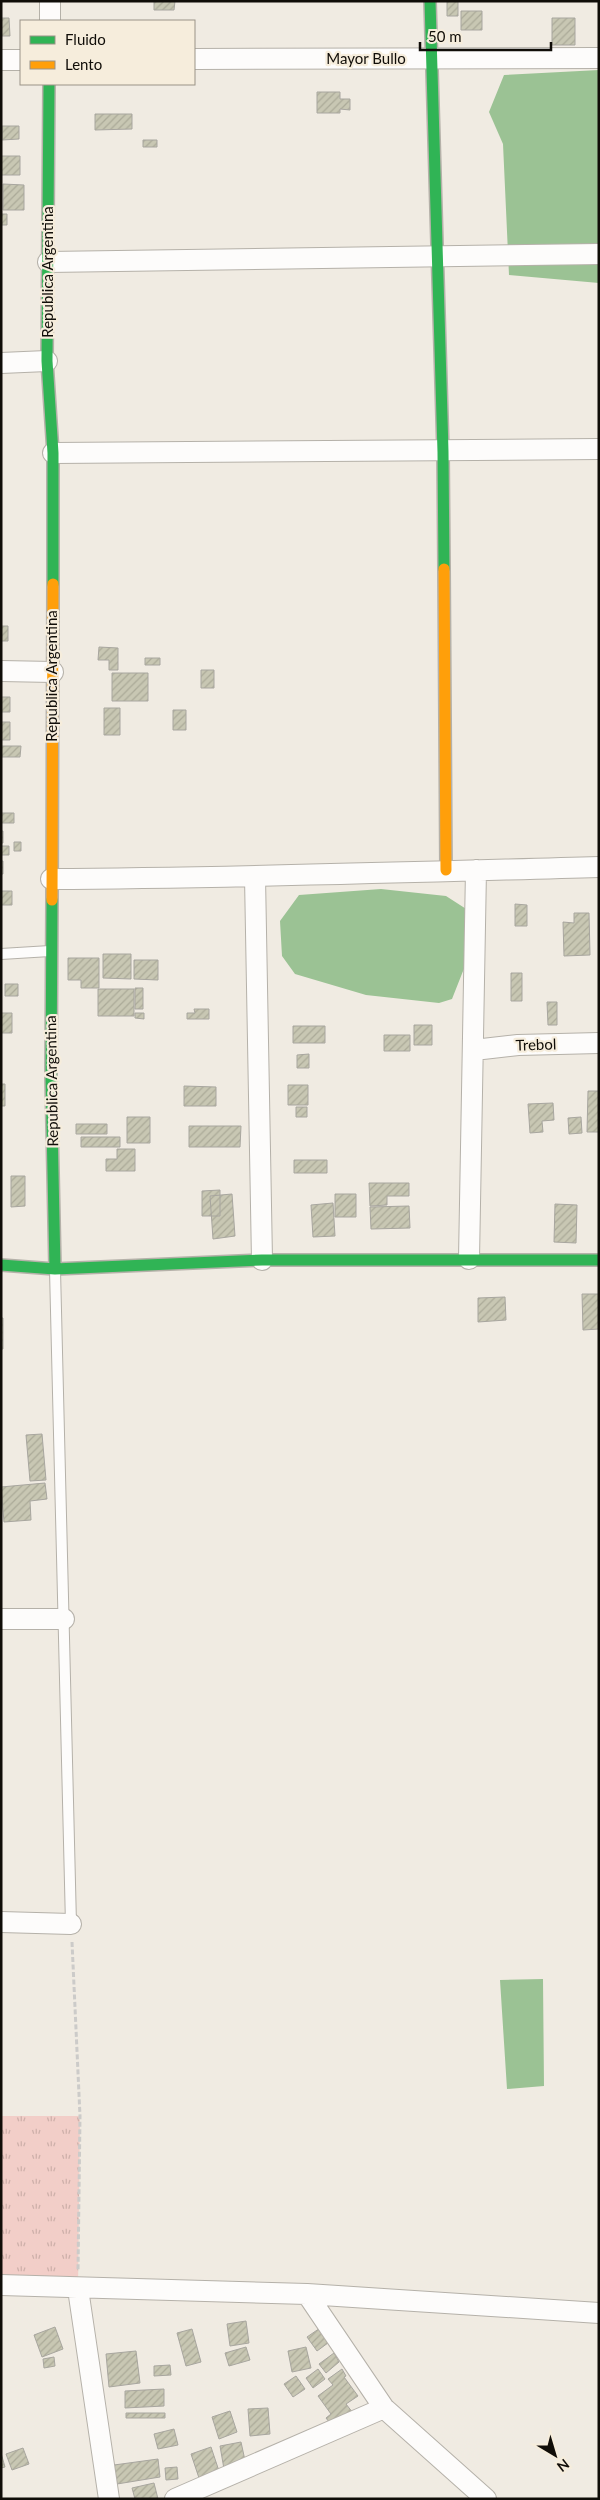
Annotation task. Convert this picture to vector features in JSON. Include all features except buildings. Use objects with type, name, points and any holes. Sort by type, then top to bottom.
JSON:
[{"type":"street","points":[[50,1],[50,20]]},
{"type":"street","points":[[430,1],[443,452],[446,870]]},
{"type":"street","name":"Mayor Bullo","points":[[195,59],[432,60],[599,58]]},
{"type":"street","points":[[1,60],[20,60]]},
{"type":"street","name":"Republica Argentina","points":[[49,85],[47,361],[53,453],[51,951],[55,1269]]},
{"type":"street","points":[[48,262],[599,254]]},
{"type":"street","points":[[1,363],[47,361]]},
{"type":"street","points":[[53,453],[443,452],[599,449]]},
{"type":"street","points":[[1,671],[53,672]]},
{"type":"street","points":[[51,879],[256,878],[446,870],[599,868]]},
{"type":"street","points":[[469,1259],[476,870]]},
{"type":"street","points":[[256,878],[262,1260]]},
{"type":"street","name":"Trebol","points":[[474,1050],[518,1045],[599,1043]]},
{"type":"street","points":[[1,1265],[55,1269],[262,1260],[599,1260]]},
{"type":"street","points":[[1,1620],[64,1619]]},
{"type":"street","points":[[1,1922],[71,1924]]},
{"type":"street","points":[[1,2285],[78,2289],[307,2294],[599,2313]]},
{"type":"street","points":[[78,2289],[109,2499]]},
{"type":"street","points":[[307,2294],[384,2408],[486,2499]]},
{"type":"street","points":[[175,2499],[384,2408]]},
{"type":"lane","points":[[1,954],[51,951]]},
{"type":"lane","points":[[55,1269],[71,1924]]},
{"type":"path","points":[[71,1924],[80,2116],[78,2289]]},
{"type":"green space","points":[[1,2116],[80,2116],[78,2289],[1,2285]]},
{"type":"shaded area","points":[[599,70],[599,283],[509,275],[503,144],[489,112],[504,75]]},
{"type":"shaded area","points":[[381,889],[446,896],[474,914],[465,966],[452,999],[439,1003],[366,995],[295,974],[282,956],[280,921],[299,895]]},
{"type":"shaded area","points":[[543,1979],[544,2086],[507,2089],[500,1980]]},
{"type":"traffic: fast","points":[[430,1],[443,452],[444,569]]},
{"type":"traffic: fast","points":[[49,85],[47,361],[53,453],[53,584]]},
{"type":"traffic: fast","points":[[52,900],[51,1077],[55,1269]]},
{"type":"traffic: fast","points":[[1,1265],[55,1269],[262,1260],[599,1260]]},
{"type":"traffic: slow","points":[[444,569],[446,870]]},
{"type":"traffic: slow","points":[[52,900],[53,584]]}]
